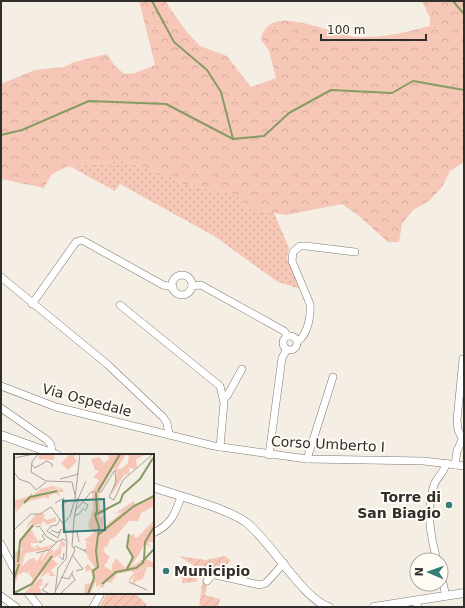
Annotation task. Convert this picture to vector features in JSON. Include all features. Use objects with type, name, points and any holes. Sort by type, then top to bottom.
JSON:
[{"type":"street","points":[[32,304],[76,242],[82,240],[163,285],[173,287]]},
{"type":"street","points":[[287,350],[295,349],[298,341],[306,332],[310,309],[310,304],[292,261],[293,252],[296,248],[306,246],[355,252]]},
{"type":"street","points":[[182,275],[191,281],[192,286],[190,291],[182,295],[178,294],[173,287],[173,281],[182,275]]},
{"type":"street","points":[[1,278],[83,343],[152,406],[167,422],[168,434]]},
{"type":"street","points":[[192,286],[200,285],[284,331],[288,336],[294,337],[298,341]]},
{"type":"street","points":[[120,305],[220,386],[223,398],[220,447]]},
{"type":"street","points":[[287,350],[284,347],[284,341],[288,336]]},
{"type":"street","points":[[269,455],[282,358],[287,350]]},
{"type":"street","points":[[455,465],[463,437],[458,430],[457,420],[463,359]]},
{"type":"street","points":[[223,398],[227,396],[242,369]]},
{"type":"street","points":[[307,459],[333,377]]},
{"type":"street","name":"Via Ospedale","points":[[1,386],[56,407],[168,434]]},
{"type":"street","points":[[1,408],[48,440],[55,454]]},
{"type":"street","name":"Corso Umberto I","points":[[168,434],[220,447],[269,455],[307,459],[424,461],[464,466]]},
{"type":"street","points":[[1,435],[55,454]]},
{"type":"street","points":[[435,552],[430,531],[429,515],[432,492],[438,476],[445,469],[446,463]]},
{"type":"street","points":[[154,488],[233,515],[246,522],[313,598],[329,607]]},
{"type":"street","points":[[154,532],[170,522],[174,516],[181,497]]},
{"type":"street","points":[[1,544],[14,569]]},
{"type":"street","points":[[207,580],[216,575],[260,585],[266,583],[284,564]]},
{"type":"street","points":[[445,592],[446,596]]},
{"type":"street","points":[[374,607],[417,604],[464,593]]},
{"type":"street","points":[[29,594],[39,607]]},
{"type":"street","points":[[93,607],[100,594]]},
{"type":"street","points":[[1,596],[16,607]]},
{"type":"green space","points":[[139,1],[165,1],[186,31],[200,46],[227,56],[251,87],[276,78],[269,51],[261,39],[266,28],[276,22],[288,21],[302,23],[358,37],[385,36],[430,26],[430,18],[422,1],[464,1],[464,162],[450,171],[442,187],[429,201],[413,210],[402,224],[399,242],[388,242],[360,217],[342,204],[286,215],[248,209],[235,194],[183,184],[165,174],[124,161],[69,166],[52,174],[44,188],[1,179],[1,84],[35,70],[64,67],[74,62],[107,54],[114,65],[124,74],[135,73],[155,65]]},
{"type":"green space","points":[[124,161],[165,174],[183,184],[235,194],[248,209],[274,213],[289,248],[287,258],[301,289],[278,282],[214,236],[120,184],[115,191],[69,166]]},
{"type":"green space","points":[[179,556],[206,560],[225,556],[230,560],[223,571],[214,569],[207,574]]},
{"type":"green space","points":[[182,564],[198,576],[196,582],[182,583]]},
{"type":"green space","points":[[203,578],[207,586],[205,595],[220,599],[218,607],[199,607]]},
{"type":"green space","points":[[106,594],[136,594],[146,604],[146,607],[99,607]]},
{"type":"waterway","points":[[152,1],[174,42],[207,70],[221,92],[233,139]]},
{"type":"waterway","points":[[453,1],[464,14]]},
{"type":"waterway","points":[[1,135],[22,130],[89,101],[166,104],[233,139],[264,136],[289,113],[331,90],[392,93],[413,81],[464,90]]},
{"type":"place","name":"Torre di San Biagio","points":[[449,505]]},
{"type":"place","name":"Municipio","points":[[166,571]]}]
